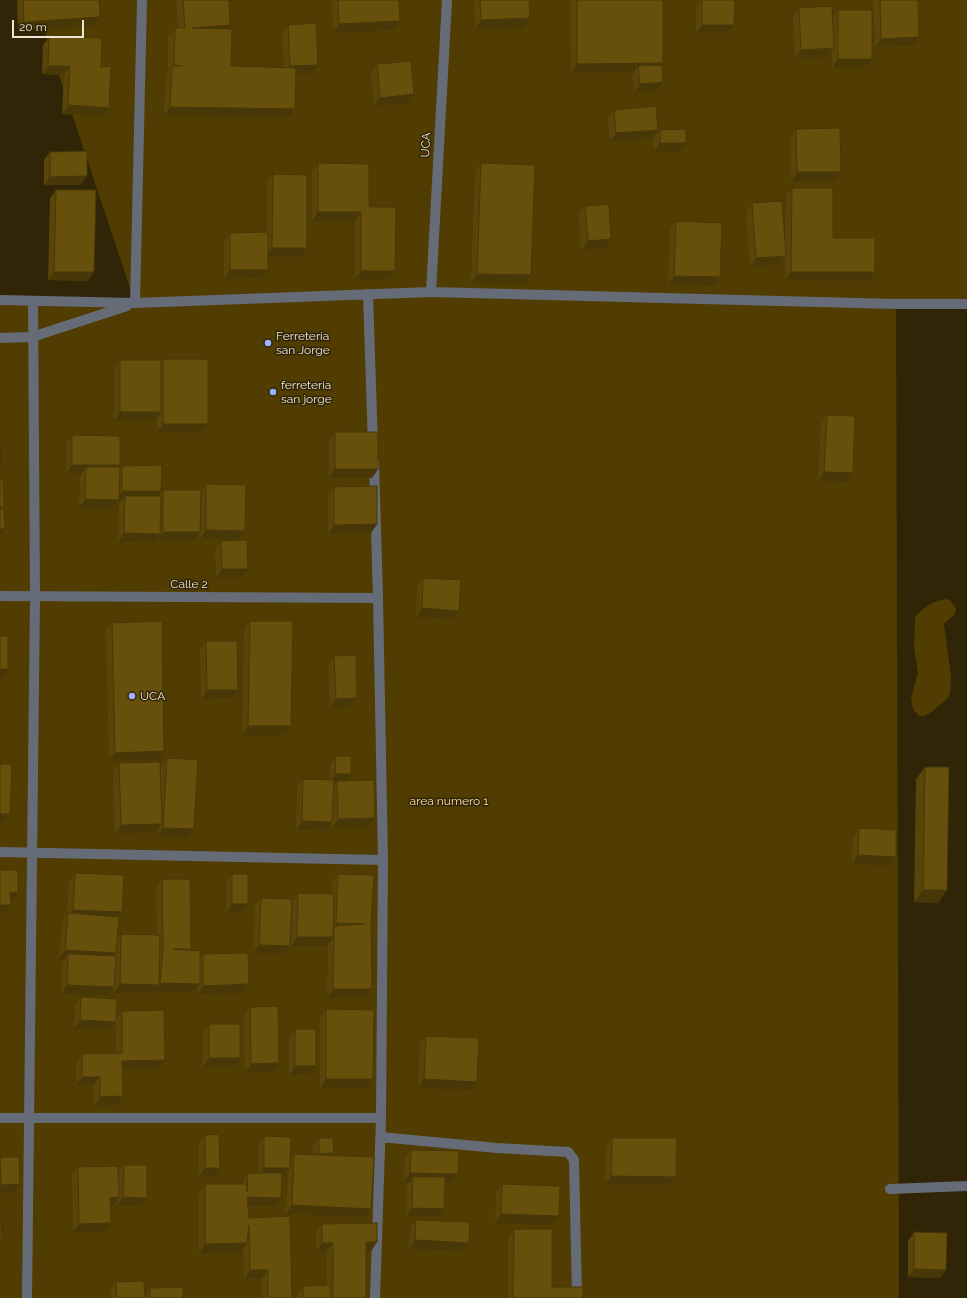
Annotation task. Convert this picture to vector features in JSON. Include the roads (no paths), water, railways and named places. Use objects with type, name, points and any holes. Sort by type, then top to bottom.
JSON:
[{"type":"street","points":[[135,303],[142,0]]},
{"type":"street","name":"UCA","points":[[431,292],[447,0]]},
{"type":"street","points":[[0,300],[135,303],[431,292],[896,304],[967,304]]},
{"type":"street","points":[[368,294],[378,598],[383,860],[381,1118],[375,1298]]},
{"type":"street","points":[[27,1298],[35,596],[32,337],[33,301]]},
{"type":"street","points":[[0,338],[32,337],[135,303]]},
{"type":"street","name":"Calle 2","points":[[0,596],[378,598]]},
{"type":"street","points":[[0,852],[383,860]]},
{"type":"street","points":[[0,1118],[381,1118]]},
{"type":"street","points":[[380,1137],[497,1148],[568,1152],[574,1160],[576,1298]]},
{"type":"street","points":[[890,1189],[967,1186]]},
{"type":"place","name":"Ferreteria san Jorge","points":[[268,343]]},
{"type":"place","name":"ferreteria san jorge","points":[[273,392]]},
{"type":"place","name":"UCA","points":[[132,696]]},
{"type":"park label","name":"area numero 1","points":[[449,801]]}]
